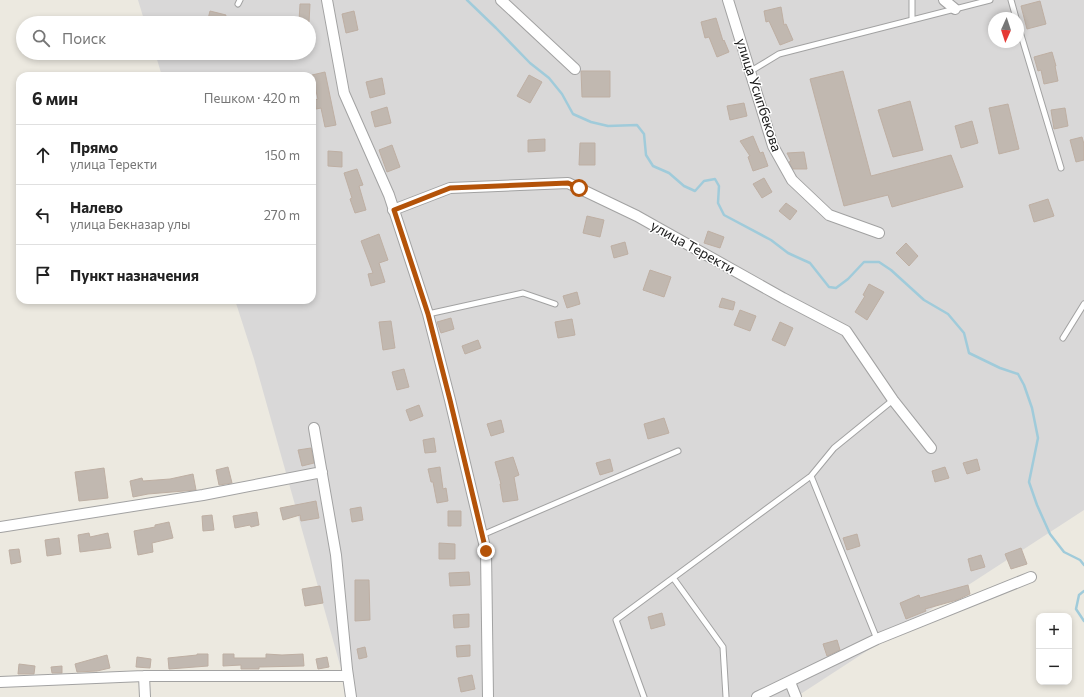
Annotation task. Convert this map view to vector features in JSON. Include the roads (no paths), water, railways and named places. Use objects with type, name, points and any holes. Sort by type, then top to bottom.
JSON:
[{"type":"street","points":[[327,0],[344,93],[389,195],[428,314],[486,551],[488,697]]},
{"type":"street","points":[[501,0],[575,69]]},
{"type":"street","name":"улица Усипбекова","points":[[728,0],[773,146],[792,180],[829,215],[879,233]]},
{"type":"street","points":[[944,0],[955,9]]},
{"type":"street","name":"улица Теректи","points":[[394,210],[450,188],[568,183],[637,216],[783,298],[846,331],[893,400],[931,448]]},
{"type":"street","points":[[314,428],[336,555],[351,697]]},
{"type":"street","points":[[0,527],[203,495],[322,472]]},
{"type":"street","points":[[757,697],[877,639],[1031,577]]},
{"type":"street","points":[[0,682],[144,676],[348,676]]},
{"type":"street","points":[[144,676],[145,697]]},
{"type":"street","points":[[790,682],[796,697]]},
{"type":"lane","points":[[912,0],[912,20]]},
{"type":"lane","points":[[751,72],[779,54],[990,0]]},
{"type":"lane","points":[[1011,0],[1014,12]]},
{"type":"lane","points":[[1024,45],[1060,168]]},
{"type":"lane","points":[[428,314],[523,293],[556,304]]},
{"type":"lane","points":[[1063,338],[1084,304]]},
{"type":"lane","points":[[644,697],[616,620],[674,579],[811,476],[834,448],[893,400]]},
{"type":"lane","points":[[482,535],[678,451]]},
{"type":"lane","points":[[811,476],[877,639]]},
{"type":"lane","points":[[674,579],[723,647],[726,697]]},
{"type":"waterway","points":[[467,0],[530,63],[549,78],[562,94],[573,114],[591,122],[608,126],[637,125],[644,134],[646,155],[653,166],[669,173],[684,186],[695,191],[704,181],[715,179],[719,186],[718,203],[724,215],[771,240],[788,253],[810,263],[829,287],[836,288],[848,279],[864,262],[879,262],[891,270],[924,300],[948,314],[964,333],[969,353],[1000,368],[1018,374],[1024,385],[1032,408],[1038,438],[1029,482],[1050,534],[1064,552],[1080,560],[1084,565]]},
{"type":"waterway","points":[[1084,591],[1079,595],[1076,609],[1084,621]]}]
